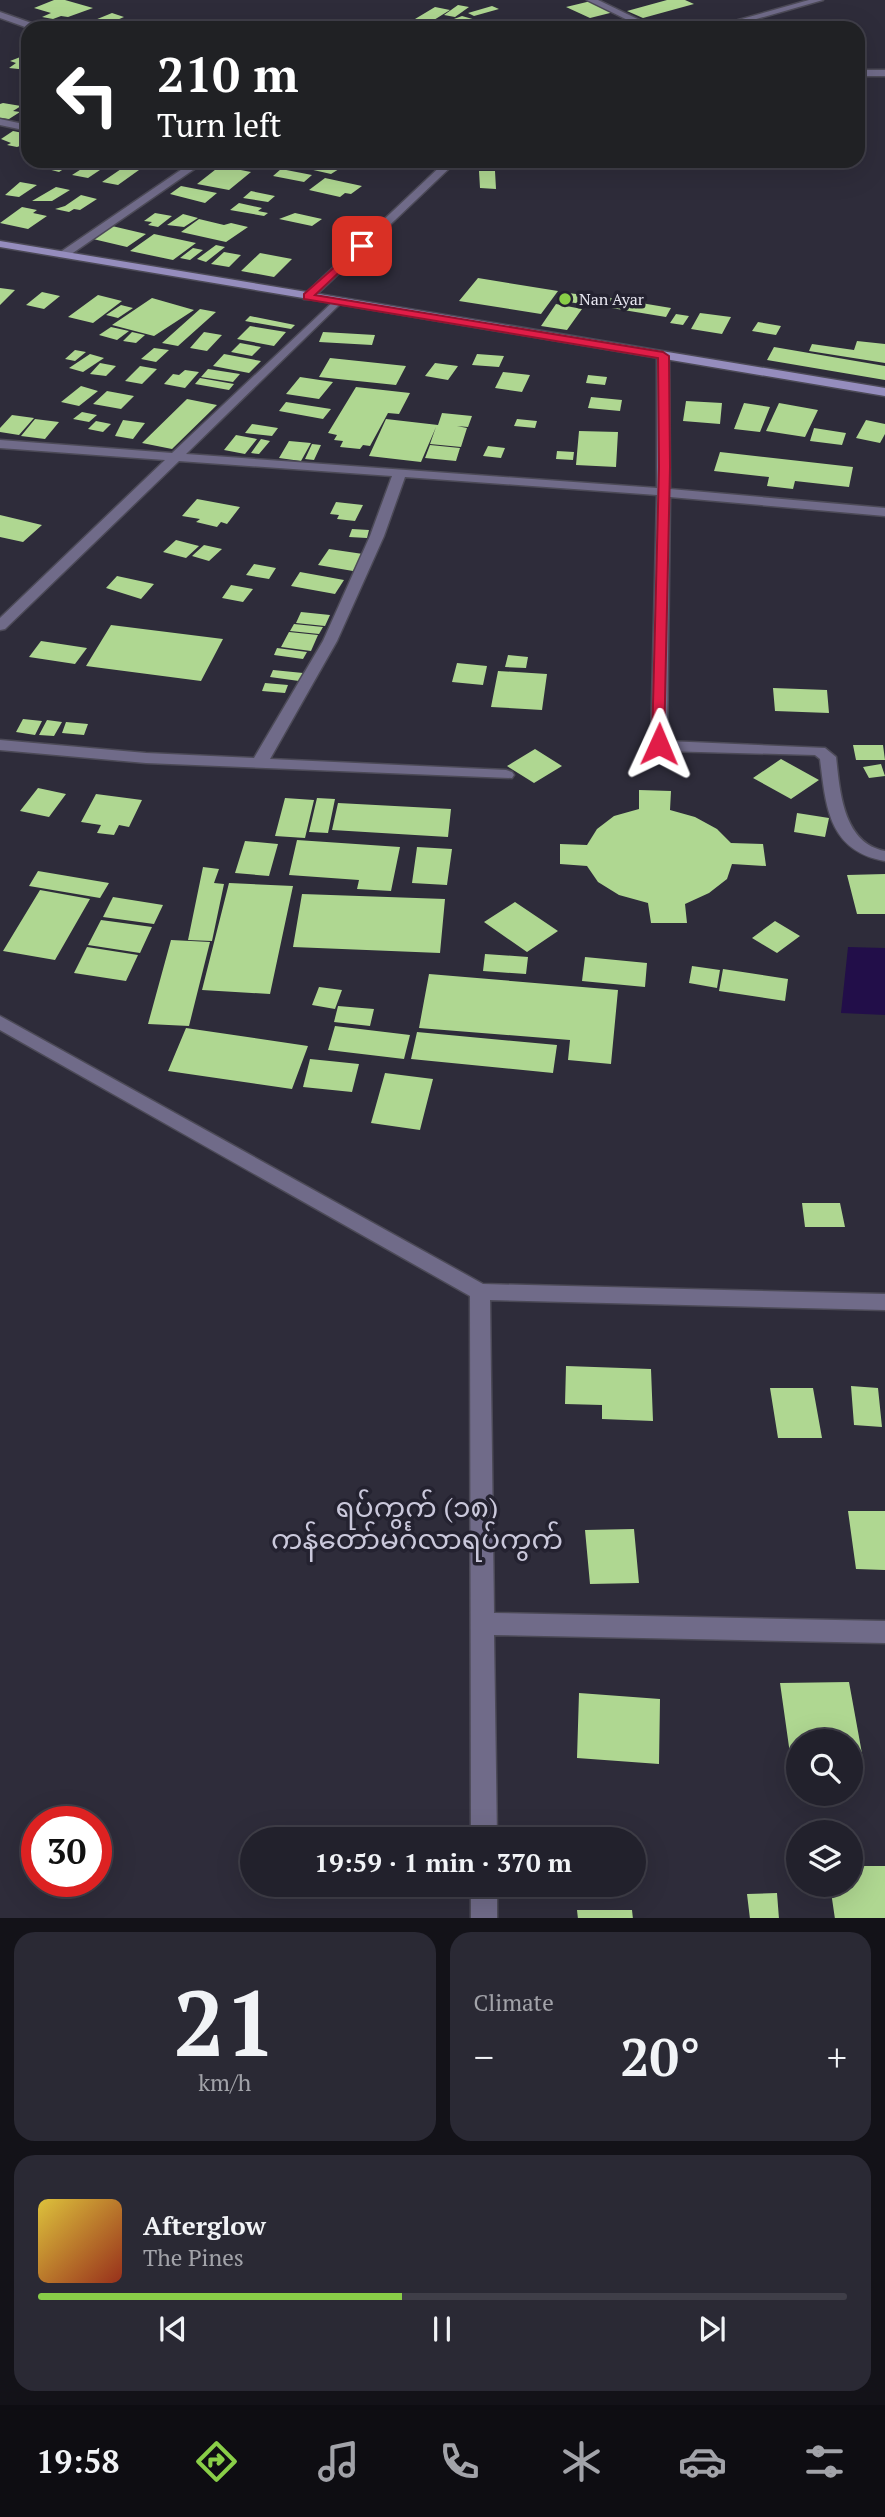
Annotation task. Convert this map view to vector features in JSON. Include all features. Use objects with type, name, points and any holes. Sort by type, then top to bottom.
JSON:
[{"type":"main road","points":[[0,244],[885,392]]},
{"type":"street","points":[[592,0],[636,21]]},
{"type":"street","points":[[787,0],[800,5]]},
{"type":"street","points":[[741,21],[819,0]]},
{"type":"street","points":[[0,15],[21,22]]},
{"type":"street","points":[[865,73],[885,73]]},
{"type":"street","points":[[0,122],[21,126]]},
{"type":"street","points":[[63,255],[191,168]]},
{"type":"street","points":[[307,297],[445,168]]},
{"type":"street","points":[[0,626],[336,302]]},
{"type":"street","points":[[663,356],[664,492],[659,744],[672,747],[810,750],[823,753],[828,758],[832,797],[844,831],[866,854],[885,856]]},
{"type":"street","points":[[0,444],[664,492],[885,512]]},
{"type":"street","points":[[260,764],[330,641],[377,536],[400,472]]},
{"type":"street","points":[[0,745],[146,758],[506,775]]},
{"type":"street","points":[[0,1021],[480,1292],[885,1302]]},
{"type":"street","points":[[480,1292],[484,1827]]},
{"type":"street","points":[[482,1624],[885,1632]]},
{"type":"street","points":[[484,1897],[484,1918]]},
{"type":"shaded area","points":[[848,947],[885,948],[885,1015],[841,1013]]},
{"type":"building","points":[[54,0],[65,0],[93,8],[53,19],[42,17],[51,13],[34,8]]},
{"type":"building","points":[[667,0],[685,0],[694,4],[643,18],[627,11]]},
{"type":"building","points":[[591,1],[614,12],[590,18],[566,7]]},
{"type":"building","points":[[458,5],[469,7],[455,17],[444,15]]},
{"type":"building","points":[[492,6],[499,9],[474,16],[468,13]]},
{"type":"building","points":[[435,7],[450,10],[432,21],[412,21]]},
{"type":"building","points":[[112,13],[124,17],[115,21],[92,21]]},
{"type":"building","points":[[462,16],[476,20],[474,21],[449,21]]},
{"type":"building","points":[[21,57],[21,69],[9,68],[16,63],[10,61]]},
{"type":"building","points":[[0,104],[21,106],[13,111],[20,112],[9,119],[0,118]]},
{"type":"building","points":[[13,131],[21,133],[21,146],[7,145],[11,143],[1,139]]},
{"type":"building","points":[[44,168],[65,168],[59,172]]},
{"type":"building","points":[[83,168],[103,168],[88,178],[72,175]]},
{"type":"building","points":[[123,168],[139,170],[118,185],[102,182]]},
{"type":"building","points":[[217,168],[251,172],[229,190],[197,184]]},
{"type":"building","points":[[304,168],[339,169],[331,174]]},
{"type":"building","points":[[281,169],[312,175],[304,182],[273,176]]},
{"type":"building","points":[[479,171],[495,171],[496,189],[480,188]]},
{"type":"building","points":[[325,178],[362,186],[351,194],[345,193],[340,197],[309,190]]},
{"type":"building","points":[[20,182],[37,185],[19,197],[5,195]]},
{"type":"building","points":[[181,186],[217,193],[205,203],[170,194]]},
{"type":"building","points":[[56,187],[70,190],[52,201],[32,201]]},
{"type":"building","points":[[251,191],[275,196],[268,202],[243,198]]},
{"type":"building","points":[[81,195],[97,199],[80,210],[69,212],[55,209],[65,206]]},
{"type":"building","points":[[239,203],[262,208],[258,211],[268,213],[264,216],[230,210]]},
{"type":"building","points":[[22,207],[37,210],[33,213],[47,216],[28,229],[0,223]]},
{"type":"building","points":[[155,213],[172,216],[158,227],[148,225],[152,222],[144,221]]},
{"type":"building","points":[[295,213],[322,219],[312,226],[279,219]]},
{"type":"building","points":[[183,214],[198,218],[184,227],[167,225]]},
{"type":"building","points":[[199,219],[248,227],[226,242],[181,232]]},
{"type":"building","points":[[112,226],[146,234],[127,247],[93,239]]},
{"type":"building","points":[[154,234],[196,243],[173,260],[130,251]]},
{"type":"building","points":[[216,245],[225,247],[206,262],[197,259]]},
{"type":"building","points":[[193,248],[203,250],[190,260],[180,258]]},
{"type":"building","points":[[224,252],[241,255],[229,267],[211,264]]},
{"type":"building","points":[[260,253],[292,259],[274,277],[241,271]]},
{"type":"building","points":[[478,278],[558,291],[541,314],[459,301]]},
{"type":"building","points":[[0,288],[15,290],[0,305]]},
{"type":"building","points":[[42,292],[60,296],[44,309],[26,305]]},
{"type":"building","points":[[568,293],[592,296],[587,305],[563,301]]},
{"type":"building","points":[[98,295],[122,301],[93,323],[68,317]]},
{"type":"building","points":[[599,296],[671,308],[666,317],[593,305]]},
{"type":"building","points":[[152,298],[194,310],[154,336],[112,325]]},
{"type":"building","points":[[556,304],[582,309],[567,330],[541,326]]},
{"type":"building","points":[[121,305],[133,308],[118,318],[106,315]]},
{"type":"building","points":[[200,309],[216,312],[178,346],[162,343]]},
{"type":"building","points":[[700,313],[731,317],[722,334],[691,329]]},
{"type":"building","points":[[676,314],[689,316],[683,325],[670,323]]},
{"type":"building","points":[[250,316],[295,325],[291,329],[245,321]]},
{"type":"building","points":[[758,322],[781,326],[776,335],[752,331]]},
{"type":"building","points":[[250,326],[286,332],[274,346],[237,339]]},
{"type":"building","points":[[111,327],[129,331],[117,340],[99,335]]},
{"type":"building","points":[[132,332],[145,335],[136,343],[123,341]]},
{"type":"building","points":[[204,332],[222,335],[207,351],[190,348]]},
{"type":"building","points":[[323,332],[375,335],[372,345],[319,342]]},
{"type":"building","points":[[857,341],[885,344],[885,363],[809,351],[812,344],[854,350]]},
{"type":"building","points":[[240,343],[261,347],[252,356],[231,352]]},
{"type":"building","points":[[774,347],[885,366],[885,380],[767,360]]},
{"type":"building","points":[[154,348],[169,350],[156,362],[141,359]]},
{"type":"building","points":[[75,350],[86,352],[75,361],[65,359]]},
{"type":"building","points":[[90,354],[104,358],[83,372],[69,368]]},
{"type":"building","points":[[224,354],[261,361],[249,373],[213,366]]},
{"type":"building","points":[[477,354],[504,356],[499,367],[472,365]]},
{"type":"building","points":[[330,358],[406,366],[396,385],[319,377]]},
{"type":"building","points":[[100,363],[116,366],[106,376],[90,374]]},
{"type":"building","points":[[435,363],[458,366],[448,380],[425,376]]},
{"type":"building","points":[[140,366],[157,369],[142,384],[125,381]]},
{"type":"building","points":[[208,369],[240,374],[233,382],[201,377]]},
{"type":"building","points":[[185,370],[199,372],[185,388],[164,384],[173,374],[179,375]]},
{"type":"building","points":[[503,372],[530,375],[522,392],[495,388]]},
{"type":"building","points":[[588,375],[607,377],[605,385],[586,383]]},
{"type":"building","points":[[300,377],[333,382],[319,399],[286,394]]},
{"type":"building","points":[[200,378],[234,384],[229,390],[195,384]]},
{"type":"building","points":[[81,386],[98,391],[79,406],[61,402]]},
{"type":"building","points":[[356,387],[410,393],[399,414],[388,413],[370,446],[363,445],[360,449],[340,447],[343,441],[334,440],[337,435],[328,433]]},
{"type":"building","points":[[107,391],[134,396],[121,409],[93,404]]},
{"type":"building","points":[[591,397],[622,400],[620,411],[588,408]]},
{"type":"building","points":[[187,399],[217,405],[172,449],[142,443]]},
{"type":"building","points":[[686,401],[722,403],[720,424],[683,421]]},
{"type":"building","points":[[286,402],[331,409],[323,419],[279,411]]},
{"type":"building","points":[[744,403],[770,407],[760,432],[734,429]]},
{"type":"building","points":[[779,403],[818,410],[805,437],[766,431]]},
{"type":"building","points":[[82,412],[97,415],[89,422],[73,419]]},
{"type":"building","points":[[442,413],[472,416],[468,427],[457,426],[467,428],[461,447],[430,444],[436,427],[421,462],[369,456],[386,419],[438,425]]},
{"type":"building","points":[[12,415],[34,418],[19,435],[0,432],[0,428]]},
{"type":"building","points":[[35,419],[59,422],[45,439],[21,436]]},
{"type":"building","points":[[517,419],[537,421],[535,428],[514,426]]},
{"type":"building","points":[[123,420],[145,423],[133,439],[115,436]]},
{"type":"building","points":[[866,420],[885,424],[885,434],[880,443],[856,438]]},
{"type":"building","points":[[96,421],[111,424],[103,432],[88,429]]},
{"type":"building","points":[[252,424],[278,428],[272,436],[245,433]]},
{"type":"building","points":[[814,428],[846,433],[842,445],[810,441]]},
{"type":"building","points":[[579,431],[618,432],[616,467],[576,465]]},
{"type":"building","points":[[236,435],[257,439],[245,454],[224,450]]},
{"type":"building","points":[[261,439],[270,441],[259,454],[251,453]]},
{"type":"building","points":[[289,441],[311,443],[301,461],[279,458]]},
{"type":"building","points":[[312,444],[321,445],[314,460],[305,459]]},
{"type":"building","points":[[430,445],[460,448],[456,461],[425,458]]},
{"type":"building","points":[[488,446],[505,448],[501,458],[483,456]]},
{"type":"building","points":[[557,451],[574,452],[573,460],[556,459]]},
{"type":"building","points":[[720,452],[853,467],[849,487],[795,481],[793,489],[767,486],[769,477],[714,471]]},
{"type":"building","points":[[197,499],[240,507],[227,524],[221,522],[217,527],[196,522],[200,519],[182,516]]},
{"type":"building","points":[[336,502],[363,505],[355,521],[337,519],[339,515],[330,514]]},
{"type":"building","points":[[0,515],[42,525],[23,542],[0,537]]},
{"type":"building","points":[[352,529],[369,530],[367,538],[349,537]]},
{"type":"building","points":[[176,540],[199,546],[186,558],[163,552]]},
{"type":"building","points":[[204,545],[222,549],[209,561],[192,556]]},
{"type":"building","points":[[329,549],[363,554],[353,571],[318,565]]},
{"type":"building","points":[[254,564],[276,568],[269,579],[246,575]]},
{"type":"building","points":[[300,572],[344,580],[335,594],[291,586]]},
{"type":"building","points":[[117,576],[154,584],[141,599],[106,588]]},
{"type":"building","points":[[231,585],[253,589],[243,602],[222,598]]},
{"type":"building","points":[[301,612],[330,615],[325,626],[296,623]]},
{"type":"building","points":[[294,624],[323,627],[319,634],[290,631]]},
{"type":"building","points":[[111,625],[223,639],[201,681],[86,666]]},
{"type":"building","points":[[289,632],[318,635],[311,651],[281,647]]},
{"type":"building","points":[[41,641],[87,648],[75,664],[29,657]]},
{"type":"building","points":[[277,648],[307,652],[303,659],[274,655]]},
{"type":"building","points":[[508,655],[528,657],[526,668],[505,667]]},
{"type":"building","points":[[457,663],[487,666],[483,685],[452,682]]},
{"type":"building","points":[[273,670],[303,673],[299,681],[270,677]]},
{"type":"building","points":[[498,671],[547,674],[542,710],[491,707]]},
{"type":"building","points":[[265,683],[288,685],[285,693],[262,691]]},
{"type":"building","points":[[773,688],[827,690],[829,713],[775,711]]},
{"type":"building","points":[[23,719],[42,721],[35,735],[16,732]]},
{"type":"building","points":[[47,720],[62,722],[54,736],[39,735]]},
{"type":"building","points":[[66,722],[88,724],[84,735],[62,733]]},
{"type":"building","points":[[853,745],[883,745],[885,760],[856,760]]},
{"type":"building","points":[[535,749],[562,766],[534,783],[507,766]]},
{"type":"building","points":[[781,759],[819,780],[791,799],[753,778]]},
{"type":"building","points":[[881,764],[885,776],[869,778],[863,767]]},
{"type":"building","points":[[38,788],[66,794],[49,817],[20,811]]},
{"type":"building","points":[[639,790],[671,791],[670,810],[695,817],[717,829],[731,843],[763,844],[766,866],[732,864],[727,879],[709,893],[685,904],[687,923],[651,923],[648,903],[619,895],[598,882],[587,866],[560,864],[560,844],[587,845],[597,829],[614,816],[639,809]]},
{"type":"building","points":[[96,794],[142,800],[129,827],[119,825],[114,835],[97,833],[101,825],[81,822]]},
{"type":"building","points":[[285,798],[314,800],[305,838],[275,836]]},
{"type":"building","points":[[317,798],[335,799],[328,833],[309,832]]},
{"type":"building","points":[[338,803],[451,809],[448,837],[332,830]]},
{"type":"building","points":[[797,813],[829,818],[825,837],[794,832]]},
{"type":"building","points":[[297,840],[400,847],[391,891],[357,889],[359,880],[289,875]]},
{"type":"building","points":[[245,841],[278,844],[269,876],[235,873]]},
{"type":"building","points":[[417,847],[452,849],[447,885],[412,883]]},
{"type":"building","points":[[203,867],[219,869],[214,883],[224,884],[212,941],[188,940]]},
{"type":"building","points":[[38,871],[109,883],[100,898],[29,886]]},
{"type":"building","points":[[885,874],[885,914],[857,914],[847,875]]},
{"type":"building","points":[[229,883],[293,886],[270,994],[202,990]]},
{"type":"building","points":[[40,890],[90,899],[55,960],[3,951]]},
{"type":"building","points":[[302,894],[445,899],[440,953],[293,947]]},
{"type":"building","points":[[113,897],[163,905],[154,924],[103,917]]},
{"type":"building","points":[[515,902],[558,931],[527,952],[484,922]]},
{"type":"building","points":[[101,920],[152,927],[140,953],[88,945]]},
{"type":"building","points":[[775,921],[800,936],[777,953],[752,938]]},
{"type":"building","points":[[171,940],[210,942],[189,1026],[148,1024]]},
{"type":"building","points":[[87,947],[138,955],[126,981],[74,973]]},
{"type":"building","points":[[485,954],[528,957],[526,974],[483,971]]},
{"type":"building","points":[[585,957],[647,963],[645,987],[582,981]]},
{"type":"building","points":[[692,966],[720,970],[717,988],[689,983]]},
{"type":"building","points":[[723,969],[788,979],[785,1001],[719,991]]},
{"type":"building","points":[[429,974],[618,990],[611,1064],[568,1060],[570,1040],[419,1028]]},
{"type":"building","points":[[319,987],[342,990],[335,1009],[312,1005]]},
{"type":"building","points":[[338,1006],[374,1009],[370,1026],[334,1022]]},
{"type":"building","points":[[335,1026],[410,1035],[404,1059],[328,1050]]},
{"type":"building","points":[[186,1028],[308,1046],[292,1089],[168,1071]]},
{"type":"building","points":[[417,1032],[557,1045],[553,1073],[411,1059]]},
{"type":"building","points":[[310,1059],[359,1064],[352,1092],[303,1087]]},
{"type":"building","points":[[385,1073],[433,1079],[420,1130],[371,1123]]},
{"type":"building","points":[[802,1203],[840,1203],[845,1227],[805,1227]]},
{"type":"building","points":[[566,1366],[651,1369],[653,1421],[602,1419],[602,1405],[565,1404]]},
{"type":"building","points":[[851,1386],[878,1388],[882,1427],[854,1425]]},
{"type":"building","points":[[770,1388],[813,1388],[822,1438],[778,1438]]},
{"type":"building","points":[[848,1511],[885,1511],[885,1570],[856,1569]]},
{"type":"building","points":[[634,1529],[639,1583],[590,1584],[585,1530]]},
{"type":"building","points":[[849,1682],[858,1729],[786,1729],[780,1683]]},
{"type":"building","points":[[579,1693],[660,1699],[659,1764],[577,1758]]},
{"type":"building","points":[[863,1866],[885,1866],[885,1918],[835,1918],[832,1897],[863,1897]]},
{"type":"building","points":[[777,1893],[779,1918],[750,1918],[747,1894]]},
{"type":"building","points":[[577,1910],[632,1910],[633,1918],[578,1918]]},
{"type":"place","name":"Nan Ayar","points":[[565,299]]},
{"type":"district","name":"ရပ်ကွက် (၁၈) ကန်တော်မင်္ဂလာရပ်ကွက်","points":[[417,1523]]},
{"type":"route","points":[[362,246],[307,297],[663,356],[664,467],[659,744]]}]
